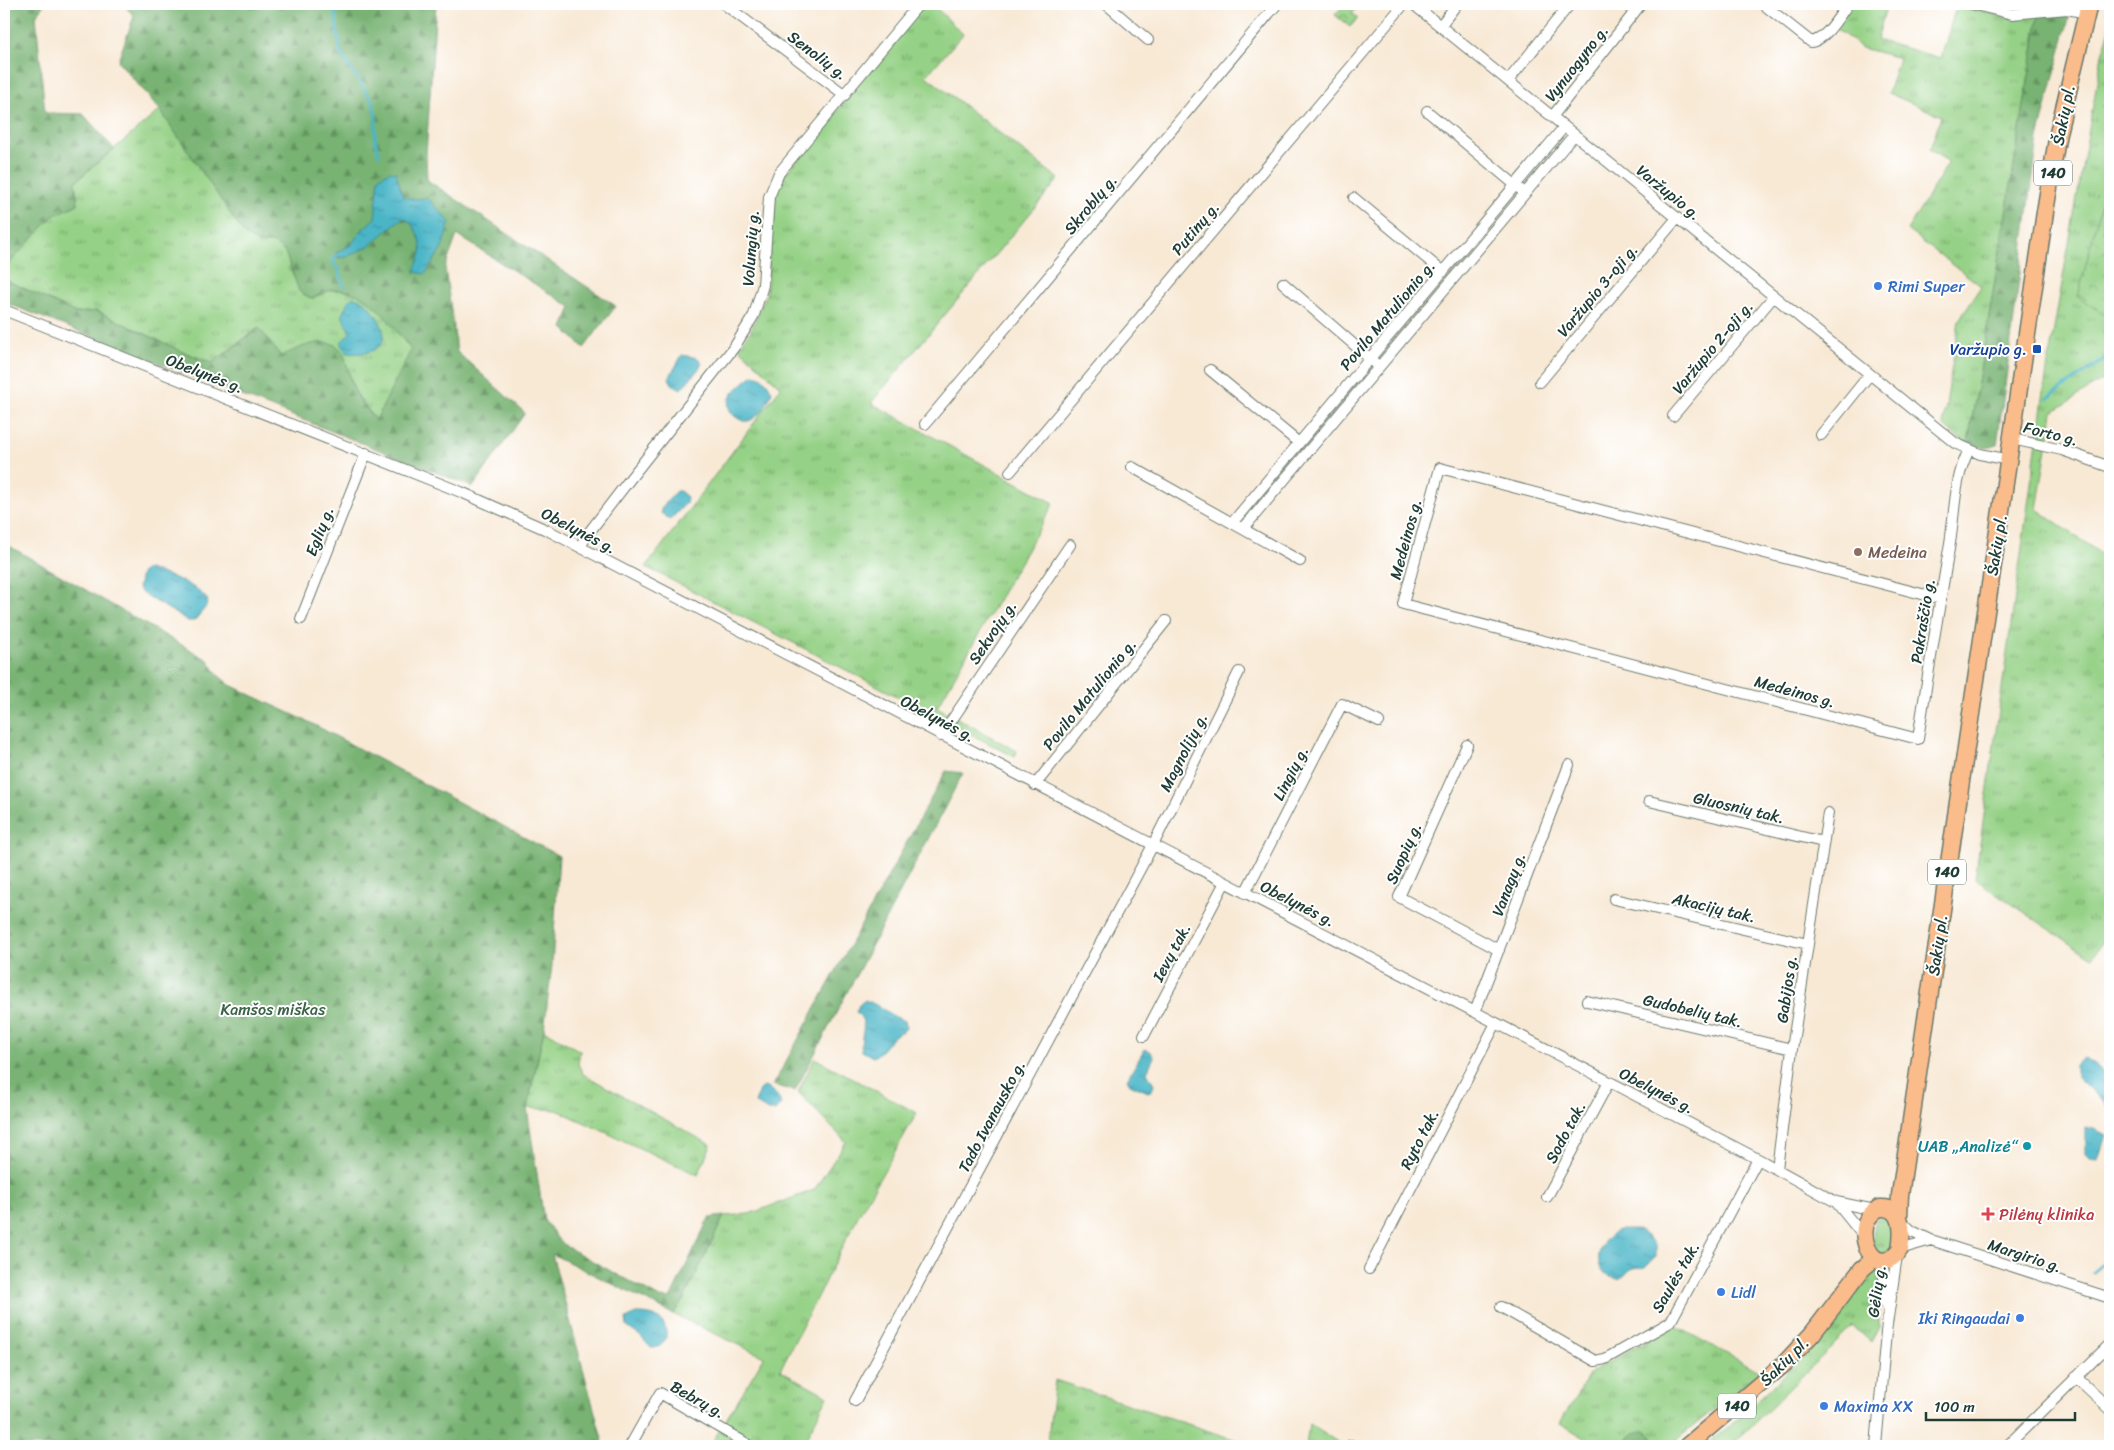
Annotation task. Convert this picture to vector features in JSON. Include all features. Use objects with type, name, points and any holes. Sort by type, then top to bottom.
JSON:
[{"type":"main road","name":"Šakių pl.","points":[[1900,1219],[1898,1205],[2058,132],[2088,8]]},
{"type":"main road","name":"Šakių pl.","points":[[1877,1209],[1889,1191],[1916,1088]]},
{"type":"main road","points":[[1877,1209],[1891,1209],[1900,1219]]},
{"type":"main road","name":"140","points":[[1865,1241],[1868,1219],[1877,1209]]},
{"type":"main road","name":"140","points":[[1877,1259],[1886,1260],[1898,1252],[1900,1219]]},
{"type":"main road","name":"Šakių pl.","points":[[1812,1334],[1865,1241]]},
{"type":"main road","points":[[1865,1241],[1870,1255],[1877,1259]]},
{"type":"main road","name":"Šakių pl.","points":[[1687,1446],[1785,1363],[1812,1334],[1862,1269],[1877,1259]]},
{"type":"street","name":"Senolių g.","points":[[724,4],[845,95]]},
{"type":"street","name":"Volungių g.","points":[[580,547],[587,535],[735,346],[754,316],[763,285],[767,216],[773,185],[789,159],[845,95],[919,4]]},
{"type":"street","points":[[1106,4],[1148,40]]},
{"type":"street","name":"Skroblų g.","points":[[925,424],[1278,4]]},
{"type":"street","name":"Putinų g.","points":[[1010,472],[1404,4]]},
{"type":"street","name":"Varžupio g.","points":[[1413,4],[1955,443],[1985,456],[2009,460]]},
{"type":"street","points":[[1440,26],[1457,4]]},
{"type":"street","points":[[1508,81],[1570,4]]},
{"type":"street","name":"Vynuogyno g.","points":[[1552,117],[1641,4]]},
{"type":"street","points":[[1763,4],[1811,42],[1817,41],[1822,36],[1848,4]]},
{"type":"street","points":[[1971,4],[2012,14],[2088,8]]},
{"type":"street","points":[[1427,111],[1525,194]]},
{"type":"street","name":"Povilo Matulionio g.","points":[[1232,523],[1564,127]]},
{"type":"street","name":"Povilo Matulionio g.","points":[[1243,529],[1574,135]]},
{"type":"street","points":[[1354,198],[1443,272]]},
{"type":"street","name":"Varžupio 3-oji g.","points":[[1540,382],[1677,218]]},
{"type":"street","points":[[1283,283],[1379,367]]},
{"type":"street","name":"Varžupio 2-oji g.","points":[[1673,416],[1774,296]]},
{"type":"street","name":"Obelynės g.","points":[[4,310],[366,453],[506,511],[580,547],[940,736],[1225,882],[1758,1159],[1836,1202],[1877,1209]]},
{"type":"street","points":[[1210,370],[1299,443]]},
{"type":"street","points":[[1821,435],[1870,374]]},
{"type":"street","name":"Forto g.","points":[[2012,439],[2062,450],[2110,467]]},
{"type":"street","name":"Pakraščio g.","points":[[1918,739],[1959,472],[1969,450]]},
{"type":"street","name":"Eglių g.","points":[[301,619],[366,453]]},
{"type":"street","points":[[1132,467],[1300,562]]},
{"type":"street","name":"Medeinos g.","points":[[1918,739],[1403,604],[1440,468],[1941,598]]},
{"type":"street","name":"Sekvojų g.","points":[[940,736],[1070,545]]},
{"type":"street","name":"Povilo Matulionio g.","points":[[1035,784],[1166,621]]},
{"type":"street","name":"Magnolijų g.","points":[[1153,845],[1239,672]]},
{"type":"street","name":"Lingių g.","points":[[1245,893],[1342,704],[1379,722]]},
{"type":"street","name":"Suopių g.","points":[[1467,745],[1399,897],[1499,950]]},
{"type":"street","name":"Vanagų g.","points":[[1475,1012],[1569,766]]},
{"type":"street","name":"Gluosnių tak.","points":[[1649,801],[1823,842]]},
{"type":"street","name":"Gabijos g.","points":[[1777,1169],[1792,1049],[1828,814]]},
{"type":"street","name":"Tado Ivanausko g.","points":[[855,1401],[1153,845]]},
{"type":"street","name":"Ievų tak.","points":[[1144,1036],[1225,882]]},
{"type":"street","name":"Akacijų tak.","points":[[1614,899],[1808,944]]},
{"type":"street","name":"Gudobelių tak.","points":[[1587,1001],[1792,1049]]},
{"type":"street","name":"Ryto tak.","points":[[1369,1269],[1496,1023]]},
{"type":"street","name":"Sodo tak.","points":[[1548,1197],[1609,1082]]},
{"type":"street","name":"Saulės tak.","points":[[1501,1308],[1595,1361],[1605,1360],[1667,1324],[1758,1159]]},
{"type":"street","name":"Obelynės g.","points":[[1836,1202],[1865,1241]]},
{"type":"street","name":"Margirio g.","points":[[1900,1219],[1912,1231],[1931,1240],[2110,1298]]},
{"type":"street","points":[[1898,1252],[1931,1240]]},
{"type":"street","name":"Gėlių g.","points":[[1876,1446],[1886,1332],[1898,1252]]},
{"type":"street","name":"Gėlių g.","points":[[1877,1259],[1882,1265],[1885,1276],[1886,1332]]},
{"type":"street","points":[[2007,1446],[2110,1344]]},
{"type":"street","points":[[2076,1377],[2110,1409]]},
{"type":"street","name":"Bebrų g.","points":[[630,1446],[660,1393],[749,1445]]},
{"type":"green space","points":[[4,4],[44,4],[36,16],[45,113],[83,114],[114,149],[75,182],[78,204],[53,216],[4,269],[4,206],[12,194],[4,188]]},
{"type":"green space","points":[[123,4],[436,4],[426,155],[427,180],[616,306],[584,348],[563,328],[571,307],[457,235],[445,268],[457,352],[525,413],[473,487],[4,302],[4,279],[76,313],[97,311],[181,351],[212,363],[259,328],[281,356],[314,343],[332,344],[339,348],[344,355],[356,393],[376,420],[411,350],[387,319],[368,301],[358,295],[345,291],[332,290],[311,299],[299,291],[285,252],[274,243],[259,243],[245,235],[160,110],[118,61],[134,16]]},
{"type":"green space","points":[[924,4],[932,4],[963,34],[926,76],[1059,179],[871,403],[1054,503],[937,707],[1017,751],[1015,757],[646,567],[781,387],[739,348],[751,330],[766,295],[772,201],[781,179]]},
{"type":"green space","points":[[1344,4],[1359,4],[1352,13],[1358,18],[1350,27],[1335,15]]},
{"type":"green space","points":[[1852,4],[1887,4],[1877,40],[1941,58],[1957,4],[2008,18],[2039,15],[1968,443],[1954,435],[1943,425],[1959,320],[1981,286],[1907,230],[1949,162],[1930,150],[1941,116],[1888,93],[1899,58],[1862,48],[1834,27]]},
{"type":"green space","points":[[2055,14],[2069,18],[2038,138],[1997,445],[1989,447],[1976,446],[1968,443],[2039,15]]},
{"type":"green space","points":[[2110,29],[2110,375],[2053,412],[2037,509],[2110,560],[2110,937],[2107,935],[2092,958],[1975,879],[2048,363],[2102,54]]},
{"type":"green space","points":[[160,110],[245,235],[259,243],[274,242],[286,252],[291,271],[311,299],[332,290],[358,295],[368,301],[387,319],[412,350],[376,421],[354,390],[343,353],[304,346],[281,357],[258,328],[212,363],[181,351],[97,311],[76,313],[4,279],[4,269],[53,216],[78,204],[75,182]]},
{"type":"green space","points":[[2110,167],[2110,318],[2078,297]]},
{"type":"green space","name":"Kamšos miškas","points":[[4,543],[208,660],[218,675],[230,685],[311,723],[559,856],[552,965],[544,1030],[527,1108],[544,1220],[557,1238],[567,1247],[660,1298],[670,1299],[709,1218],[724,1216],[684,1299],[673,1314],[552,1254],[604,1446],[4,1446]]},
{"type":"green space","points":[[946,771],[963,773],[795,1091],[773,1085]]},
{"type":"green space","points":[[544,1030],[580,1051],[578,1064],[583,1074],[711,1145],[698,1175],[557,1110],[527,1108]]},
{"type":"green space","points":[[815,1058],[917,1113],[858,1216],[780,1370],[828,1396],[802,1446],[710,1446],[764,1357],[673,1314],[684,1299],[724,1216],[749,1214],[814,1190],[846,1142],[798,1092]]},
{"type":"green space","points":[[1879,1215],[1888,1216],[1894,1232],[1891,1250],[1880,1254],[1873,1245],[1874,1223]]},
{"type":"green space","points":[[1872,1267],[1879,1271],[1879,1327],[1871,1342],[1853,1326],[1731,1446],[1705,1446],[1744,1414],[1803,1355]]},
{"type":"green space","points":[[1674,1325],[1760,1372],[1669,1446],[1650,1446],[1653,1436],[1635,1433],[1621,1446],[1598,1446],[1560,1423],[1591,1372]]},
{"type":"green space","points":[[1055,1380],[1254,1446],[1047,1446]]},
{"type":"green space","points":[[1309,1424],[1344,1446],[1306,1446]]},
{"type":"green space","points":[[1645,1430],[1653,1436],[1650,1446],[1621,1446],[1635,1433]]},
{"type":"water","points":[[390,171],[396,172],[403,197],[414,199],[427,198],[450,222],[442,248],[425,274],[415,272],[421,253],[421,243],[414,228],[404,218],[369,246],[344,258],[337,256],[337,252],[351,245],[361,231],[375,218],[379,177]]},
{"type":"water","points":[[354,297],[362,300],[370,307],[382,327],[384,335],[379,347],[366,353],[347,353],[341,345],[342,341],[350,333],[342,315],[348,301]]},
{"type":"water","points":[[682,355],[698,358],[702,362],[698,370],[681,389],[672,384],[669,378]]},
{"type":"water","points":[[753,375],[765,380],[772,392],[758,414],[751,420],[743,421],[735,417],[728,405],[735,390]]},
{"type":"water","points":[[676,491],[680,491],[687,497],[686,503],[670,520],[661,513],[661,509]]},
{"type":"water","points":[[149,569],[189,584],[208,600],[206,607],[194,621],[188,621],[142,593],[138,587],[141,574],[144,570]]},
{"type":"water","points":[[865,1000],[905,1021],[907,1027],[873,1057],[862,1051],[863,1021],[856,1012],[859,1005]]},
{"type":"water","points":[[1145,1049],[1151,1052],[1154,1057],[1147,1072],[1154,1084],[1152,1090],[1148,1092],[1130,1084],[1127,1079]]},
{"type":"water","points":[[2084,1059],[2095,1064],[2110,1080],[2110,1108],[2077,1077],[2075,1065]]},
{"type":"water","points":[[764,1087],[772,1091],[780,1101],[781,1104],[775,1111],[766,1110],[755,1103],[760,1090]]},
{"type":"water","points":[[2086,1127],[2106,1135],[2098,1160],[2091,1159],[2086,1154]]},
{"type":"water","points":[[1636,1229],[1647,1236],[1656,1246],[1656,1256],[1645,1267],[1631,1269],[1621,1278],[1618,1279],[1607,1275],[1599,1264],[1600,1250],[1603,1243],[1614,1233]]},
{"type":"water","points":[[636,1314],[654,1316],[663,1323],[666,1337],[661,1345],[651,1348],[640,1336],[627,1327],[626,1319]]},
{"type":"waterway","points":[[336,4],[336,24],[341,54],[373,102],[376,118],[375,139],[379,155]]},
{"type":"waterway","points":[[339,254],[333,258],[333,261],[339,271],[344,287]]},
{"type":"waterway","points":[[2048,398],[2110,356]]},
{"type":"waterway","points":[[2093,1272],[2110,1258]]},
{"type":"place","name":"Rimi Super","points":[[1878,286]]},
{"type":"place","name":"Varžupio g.","points":[[2037,349]]},
{"type":"place","name":"Medeina","points":[[1858,552]]},
{"type":"place","name":"UAB „Analizė“","points":[[2027,1146]]},
{"type":"place","name":"Pilėnų klinika","points":[[1988,1214]]},
{"type":"place","name":"Lidl","points":[[1721,1292]]},
{"type":"place","name":"Iki Ringaudai","points":[[2020,1318]]},
{"type":"place","name":"Maxima XX","points":[[1824,1406]]}]
